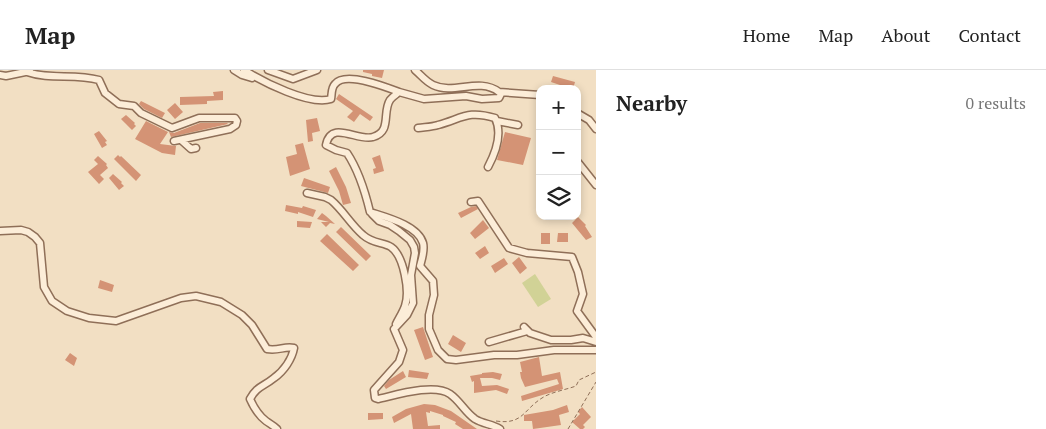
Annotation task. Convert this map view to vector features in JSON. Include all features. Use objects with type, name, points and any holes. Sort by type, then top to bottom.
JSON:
[{"type":"street","points":[[234,70],[242,75],[298,94],[305,99],[323,102],[331,99],[335,83],[341,80],[359,80],[379,84],[424,99],[466,96],[496,99],[499,98],[500,92]]},
{"type":"street","points":[[244,70],[261,80]]},
{"type":"street","points":[[268,70],[293,79],[317,70]]},
{"type":"street","points":[[415,70],[423,79],[435,86],[451,88],[474,84],[494,88],[500,92],[536,95]]},
{"type":"street","points":[[0,75],[6,76],[30,71],[40,76],[87,77],[99,80],[105,93],[114,101],[119,104],[134,106],[141,113],[172,128],[199,118],[230,116],[235,118],[237,121],[236,125],[230,129],[178,140],[191,149],[196,148]]},
{"type":"street","points":[[394,329],[407,315],[413,303],[411,275],[415,253],[414,247],[410,240],[399,231],[379,221],[370,212],[358,169],[347,153],[326,145],[327,139],[332,134],[339,132],[372,138],[380,134],[386,126],[390,100],[399,92]]},
{"type":"street","points":[[418,128],[438,125],[459,117],[475,114],[518,125]]},
{"type":"street","points":[[581,115],[589,120],[596,129]]},
{"type":"street","points":[[488,166],[499,136],[497,121]]},
{"type":"street","points":[[581,166],[596,185]]},
{"type":"street","points":[[307,193],[331,200],[363,236],[374,242],[391,247],[402,263],[406,295],[405,305],[394,329],[403,350],[399,362],[374,390],[375,398],[423,390],[444,391],[451,394],[473,418],[492,424],[500,429]]},
{"type":"street","points":[[470,202],[478,201],[509,248],[528,253],[572,256],[583,294],[577,311],[596,337]]},
{"type":"street","points":[[370,212],[390,218],[409,227],[418,234],[423,242],[420,266],[433,282],[434,295],[429,314],[430,329],[438,350],[446,358],[456,360],[494,354],[517,355],[554,350],[596,350]]},
{"type":"street","points":[[0,231],[22,230],[35,237],[40,243],[44,287],[52,301],[67,311],[83,316],[116,321],[181,298],[196,296],[221,302],[242,315],[252,325],[267,349],[277,350],[287,346],[294,348],[292,358],[276,377],[255,390],[250,399],[256,412],[266,422],[275,426],[276,429]]},
{"type":"street","points":[[489,342],[526,329],[551,340],[583,338],[596,342]]},
{"type":"path","points":[[492,424],[495,420],[514,421],[544,396],[576,386],[579,380],[596,372]]},
{"type":"path","points":[[568,429],[596,382]]},
{"type":"green space","points":[[535,274],[551,299],[538,307],[522,283]]},
{"type":"building","points":[[363,70],[384,70],[382,78],[372,76],[372,74],[363,72]]},
{"type":"building","points":[[553,76],[575,82],[574,85],[560,85],[551,82]]},
{"type":"building","points":[[223,91],[223,100],[207,101],[207,104],[180,105],[180,97],[214,96],[213,92]]},
{"type":"building","points":[[339,94],[373,117],[370,121],[360,114],[354,122],[347,117],[353,111],[336,99]]},
{"type":"building","points":[[141,101],[165,113],[162,118],[144,109],[139,104]]},
{"type":"building","points":[[175,103],[183,112],[175,119],[167,110]]},
{"type":"building","points":[[126,115],[135,123],[136,126],[132,130],[121,119]]},
{"type":"building","points":[[317,118],[320,131],[312,133],[313,141],[308,142],[306,120]]},
{"type":"building","points":[[146,121],[168,132],[160,144],[176,146],[175,155],[162,153],[135,139]]},
{"type":"building","points":[[200,123],[228,124],[171,137],[169,132],[174,133]]},
{"type":"building","points":[[99,131],[107,141],[105,142],[107,145],[102,148],[94,134]]},
{"type":"building","points":[[505,132],[531,138],[523,165],[497,160]]},
{"type":"building","points":[[303,143],[310,169],[290,176],[286,157],[297,154],[295,145]]},
{"type":"building","points":[[118,155],[141,175],[136,181],[114,159]]},
{"type":"building","points":[[380,155],[384,171],[374,174],[373,169],[376,168],[372,158]]},
{"type":"building","points":[[98,156],[107,164],[108,168],[100,175],[104,179],[99,184],[88,172],[98,164],[94,160]]},
{"type":"building","points":[[336,167],[346,187],[351,203],[343,205],[339,191],[329,171]]},
{"type":"building","points":[[113,174],[124,186],[119,190],[109,178]]},
{"type":"building","points":[[304,178],[330,187],[328,193],[301,186]]},
{"type":"building","points":[[286,205],[302,208],[303,206],[316,210],[313,217],[298,212],[298,214],[285,211]]},
{"type":"building","points":[[476,206],[478,209],[461,218],[458,213],[471,207]]},
{"type":"building","points":[[322,213],[335,224],[330,223],[326,227],[321,222],[329,222],[317,219]]},
{"type":"building","points":[[483,220],[489,228],[475,239],[470,233]]},
{"type":"building","points":[[575,220],[581,220],[592,237],[586,240],[572,223]]},
{"type":"building","points":[[297,221],[312,222],[310,228],[297,227]]},
{"type":"building","points":[[341,227],[371,256],[366,261],[336,232]]},
{"type":"building","points":[[541,233],[550,233],[550,244],[541,244]]},
{"type":"building","points":[[558,233],[568,233],[568,242],[557,242]]},
{"type":"building","points":[[327,234],[359,265],[353,271],[320,241]]},
{"type":"building","points":[[485,246],[489,253],[480,259],[475,253]]},
{"type":"building","points":[[519,257],[527,268],[520,274],[512,263]]},
{"type":"building","points":[[504,258],[508,264],[495,273],[491,266]]},
{"type":"building","points":[[100,280],[114,285],[112,292],[98,288]]},
{"type":"building","points":[[423,327],[433,357],[425,360],[414,330]]},
{"type":"building","points":[[453,335],[466,343],[461,352],[448,344]]},
{"type":"building","points":[[70,353],[77,358],[74,366],[65,360]]},
{"type":"building","points":[[539,357],[542,376],[560,372],[563,389],[522,401],[521,396],[559,384],[557,379],[525,387],[521,378],[520,362]]},
{"type":"building","points":[[409,370],[429,373],[427,379],[408,377]]},
{"type":"building","points":[[403,371],[406,377],[386,389],[384,386],[389,380]]},
{"type":"building","points":[[493,372],[502,374],[500,380],[480,378],[482,386],[497,385],[509,389],[507,394],[496,390],[474,393],[474,381],[472,382],[470,376]]},
{"type":"building","points":[[424,404],[435,405],[451,411],[477,429],[463,429],[455,424],[456,422],[430,411],[430,413],[426,412],[428,426],[440,425],[440,429],[413,429],[411,414],[394,423],[392,417],[406,409]]},
{"type":"building","points":[[567,405],[569,412],[559,415],[561,425],[533,429],[532,421],[524,421],[524,415],[553,410]]},
{"type":"building","points":[[582,407],[591,417],[583,425],[585,427],[580,429],[572,422],[580,414],[578,412]]},
{"type":"building","points":[[368,413],[383,413],[383,419],[368,420]]}]
